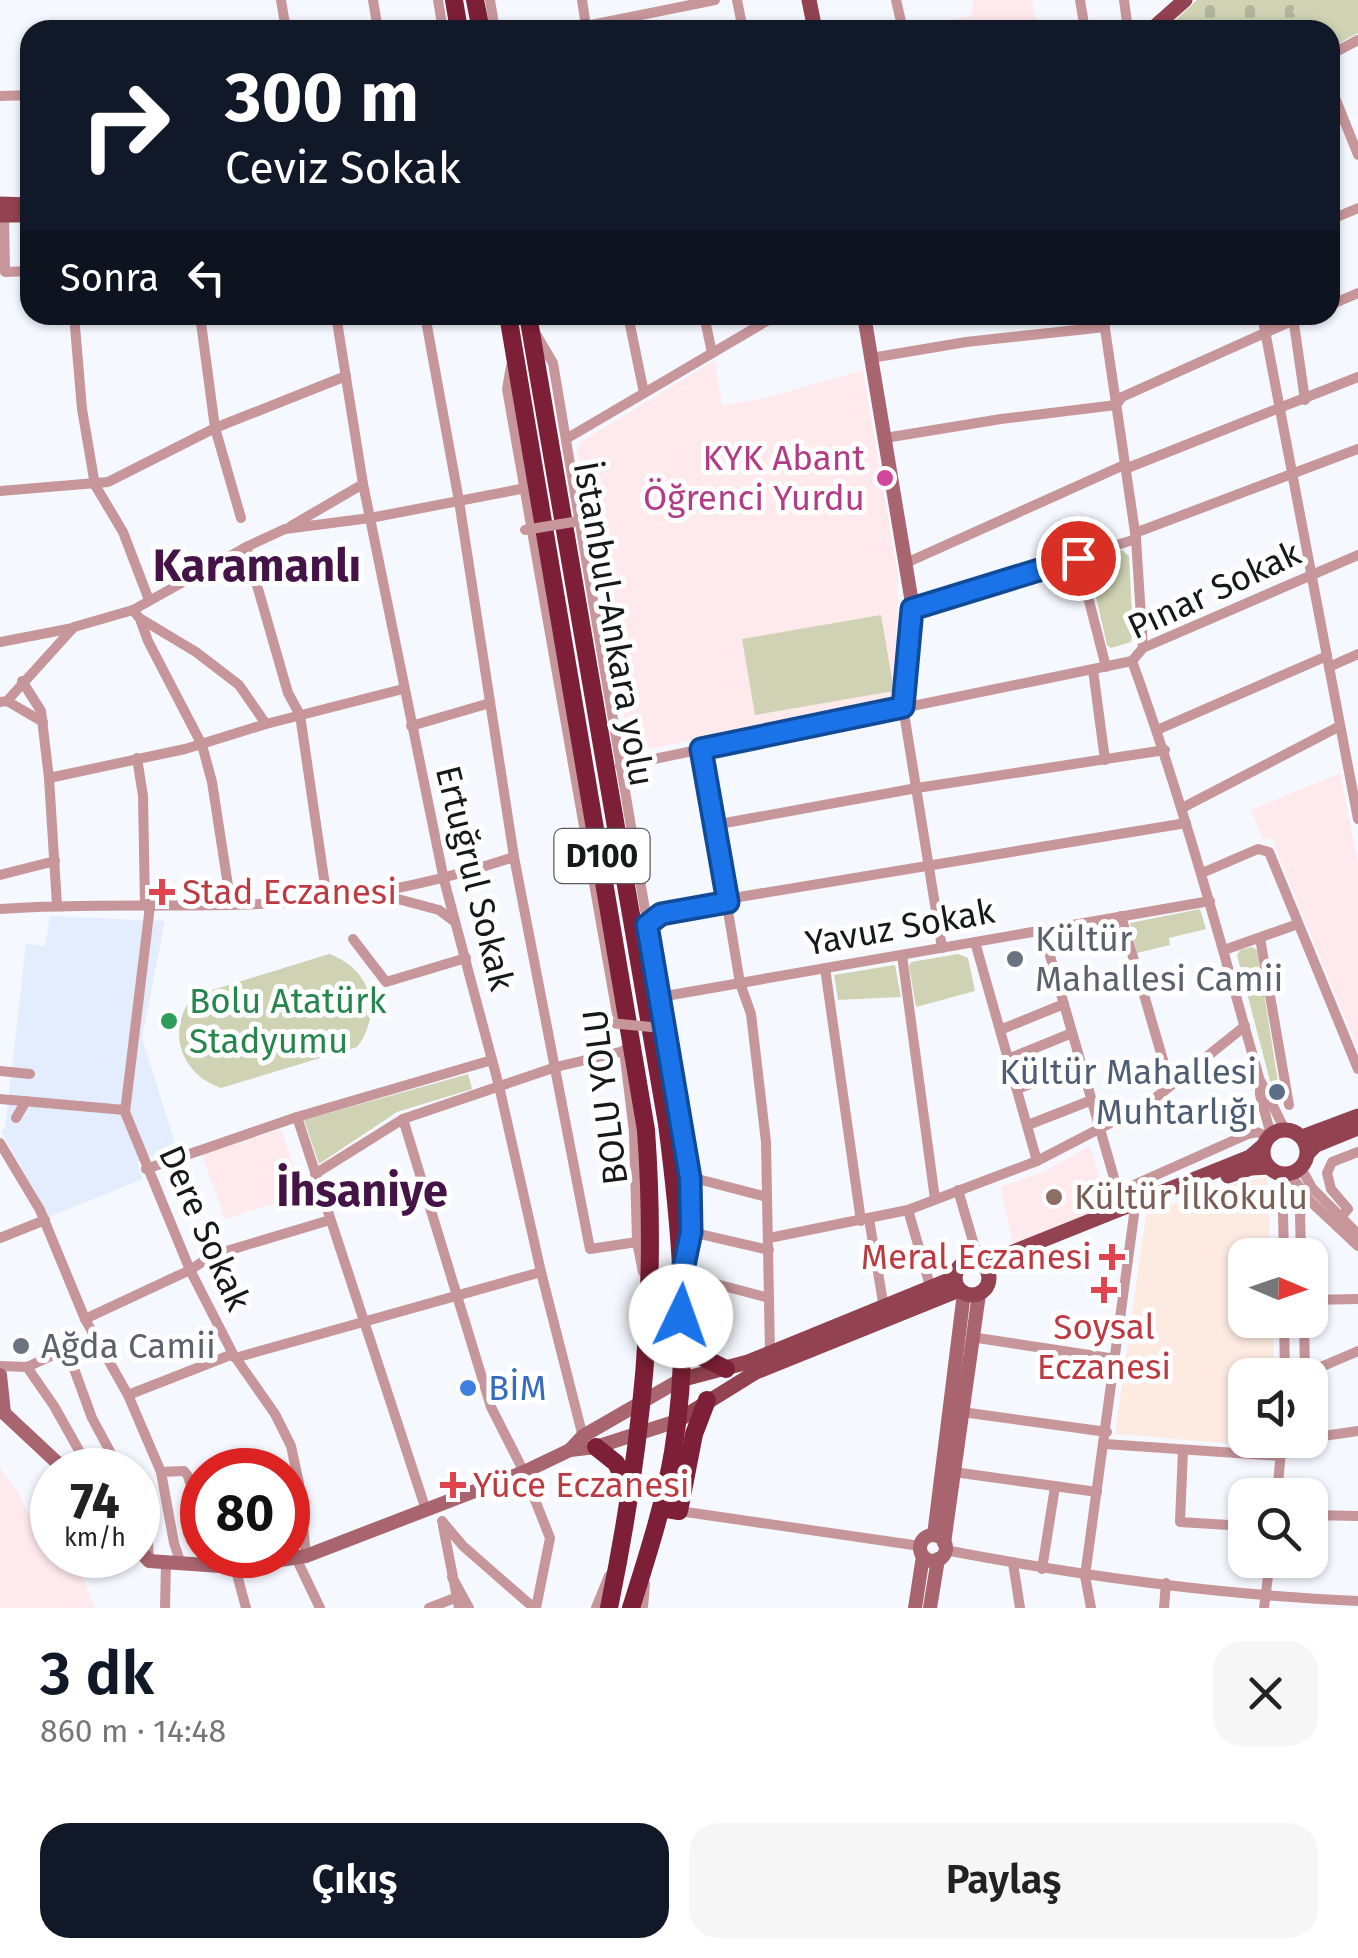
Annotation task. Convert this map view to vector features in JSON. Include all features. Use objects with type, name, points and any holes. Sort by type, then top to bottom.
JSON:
[{"type":"highway","name":"BOLU YOLU","points":[[510,325],[640,1084],[650,1198],[643,1401]]},
{"type":"highway","name":"İstanbul-Ankara yolu","points":[[529,325],[667,1124],[682,1275],[677,1421]]},
{"type":"highway","points":[[681,1316],[702,1357],[726,1369]]},
{"type":"highway","points":[[670,1510],[706,1400]]},
{"type":"highway","name":"D100","points":[[608,1608],[632,1494],[643,1401]]},
{"type":"highway","name":"D100","points":[[631,1608],[647,1557],[670,1510],[677,1421]]},
{"type":"highway","points":[[589,1444],[616,1463],[632,1494]]},
{"type":"main road","points":[[1166,20],[1186,0]]},
{"type":"main road","points":[[866,325],[912,609],[903,707]]},
{"type":"main road","points":[[916,1608],[954,1472],[962,1412],[971,1338],[962,1263],[984,1267],[1242,1170],[1292,1162],[1316,1146],[1357,1128]]},
{"type":"main road","points":[[1272,1137],[1264,1156],[1292,1162]]},
{"type":"main road","points":[[1272,1137],[1292,1162]]},
{"type":"main road","points":[[1128,1212],[1250,1157],[1272,1137]]},
{"type":"main road","points":[[589,1444],[643,1401],[680,1380],[770,1354],[932,1289],[987,1286],[984,1267]]},
{"type":"main road","points":[[310,1554],[435,1513],[570,1450],[677,1421],[756,1372],[964,1289]]},
{"type":"main road","points":[[930,1608],[964,1289]]},
{"type":"main road","points":[[0,1375],[2,1414],[40,1448]]},
{"type":"main road","points":[[160,1562],[180,1564]]},
{"type":"street","points":[[624,20],[716,0]]},
{"type":"street","points":[[1340,111],[1358,155]]},
{"type":"street","points":[[1,211],[5,272],[20,271]]},
{"type":"street","points":[[75,325],[82,409],[95,485],[123,532],[149,600]]},
{"type":"street","points":[[201,325],[216,428],[241,518]]},
{"type":"street","name":"Ertuğrul Sokak","points":[[338,325],[370,518],[444,880],[500,1086],[541,1272],[589,1444]]},
{"type":"street","points":[[427,325],[460,501],[514,857],[590,1248],[638,1242]]},
{"type":"street","points":[[532,325],[553,363],[690,1178],[691,1232],[682,1275],[769,1298]]},
{"type":"street","points":[[630,325],[644,393]]},
{"type":"street","points":[[706,325],[712,354]]},
{"type":"street","points":[[566,439],[760,325]]},
{"type":"street","points":[[871,358],[1078,325]]},
{"type":"street","points":[[1105,325],[1135,536],[1143,648]]},
{"type":"street","points":[[1264,325],[1340,726],[1352,760],[1358,818]]},
{"type":"street","points":[[885,438],[1002,418],[1116,405],[1122,397],[1279,325]]},
{"type":"street","points":[[1298,325],[1305,400]]},
{"type":"street","points":[[514,345],[507,388],[624,1051],[634,1132],[638,1242],[649,1302]]},
{"type":"street","points":[[0,490],[95,485],[216,428],[346,376]]},
{"type":"street","points":[[906,563],[1125,467],[1281,410],[1358,377]]},
{"type":"street","points":[[912,609],[1078,558],[1358,449]]},
{"type":"street","points":[[0,642],[137,614],[149,600],[364,484]]},
{"type":"street","points":[[285,529],[370,518],[526,488]]},
{"type":"street","points":[[525,530],[585,520]]},
{"type":"street","points":[[246,547],[288,693],[300,716],[327,899]]},
{"type":"street","name":"Pınar Sokak","points":[[620,766],[1106,668],[1132,660],[1143,648],[1358,555]]},
{"type":"street","points":[[1078,558],[1106,668]]},
{"type":"street","points":[[137,614],[239,685],[266,724]]},
{"type":"street","points":[[137,614],[202,744],[212,782],[231,905]]},
{"type":"street","points":[[43,722],[3,701],[74,627]]},
{"type":"street","points":[[1157,730],[1328,662],[1358,654]]},
{"type":"street","points":[[1118,1192],[1248,1134],[1272,1137],[1202,873],[1132,660]]},
{"type":"street","points":[[1093,670],[1105,760]]},
{"type":"street","points":[[22,681],[41,711],[43,722],[56,905]]},
{"type":"street","points":[[49,778],[202,744],[403,690]]},
{"type":"street","points":[[411,726],[490,703]]},
{"type":"street","points":[[903,707],[942,948]]},
{"type":"street","points":[[1182,808],[1340,726]]},
{"type":"street","points":[[1343,740],[1358,734]]},
{"type":"street","points":[[701,749],[740,983],[752,1014],[766,1142],[770,1354]]},
{"type":"street","points":[[714,825],[917,788],[1164,750]]},
{"type":"street","name":"Dere Sokak","points":[[138,758],[148,906],[125,1110],[146,1170],[190,1270],[234,1356],[275,1414],[291,1448]]},
{"type":"street","points":[[647,925],[661,914],[727,901],[1186,823]]},
{"type":"street","points":[[1202,873],[1258,849],[1269,852],[1358,1069]]},
{"type":"street","points":[[0,909],[56,905],[231,905],[327,899],[444,880],[514,857]]},
{"type":"street","points":[[0,874],[55,861]]},
{"type":"street","points":[[374,892],[439,910],[456,922]]},
{"type":"street","name":"Yavuz Sokak","points":[[660,998],[1210,901]]},
{"type":"street","points":[[1121,916],[1170,1084]]},
{"type":"street","points":[[1224,950],[1298,924]]},
{"type":"street","points":[[1042,928],[1118,1192],[1128,1212],[1116,1358],[1085,1576],[1090,1608]]},
{"type":"street","points":[[1260,938],[1289,1104]]},
{"type":"street","points":[[353,940],[386,982],[466,958]]},
{"type":"street","points":[[975,942],[1037,1161]]},
{"type":"street","points":[[902,955],[935,1199]]},
{"type":"street","points":[[825,968],[865,1220],[884,1308]]},
{"type":"street","points":[[1000,1030],[1064,1004]]},
{"type":"street","points":[[610,1023],[672,1028]]},
{"type":"street","points":[[691,1232],[769,1244],[908,1210],[1037,1161],[1100,1130],[1148,1102],[1244,1026]]},
{"type":"street","points":[[1008,1059],[1072,1033]]},
{"type":"street","points":[[316,1174],[404,1119],[556,1067],[624,1051]]},
{"type":"street","points":[[146,1170],[296,1117],[492,1060]]},
{"type":"street","points":[[1017,1089],[1081,1065]]},
{"type":"street","points":[[0,1072],[30,1074]]},
{"type":"street","points":[[0,1099],[125,1110]]},
{"type":"street","points":[[1028,1125],[1092,1100]]},
{"type":"street","points":[[16,1118],[26,1101]]},
{"type":"street","points":[[296,1117],[362,1320],[448,1553],[457,1603],[429,1608]]},
{"type":"street","points":[[404,1119],[491,1407],[548,1530],[551,1546],[535,1608],[459,1541],[435,1513]]},
{"type":"street","points":[[0,1142],[45,1220],[85,1319],[128,1395],[161,1472],[174,1543],[165,1608]]},
{"type":"street","points":[[1341,1217],[1348,1209],[1331,1189],[1327,1173],[1332,1162],[1358,1152]]},
{"type":"street","points":[[1292,1162],[1309,1200],[1358,1246]]},
{"type":"street","points":[[1292,1162],[1358,1234]]},
{"type":"street","points":[[1283,1238],[1292,1162]]},
{"type":"street","points":[[690,1178],[768,1197]]},
{"type":"street","points":[[958,1190],[984,1267]]},
{"type":"street","points":[[1300,1238],[1301,1208],[1309,1200]]},
{"type":"street","points":[[908,1210],[932,1289]]},
{"type":"street","points":[[0,1238],[45,1220]]},
{"type":"street","points":[[85,1319],[190,1270],[212,1255],[330,1220]]},
{"type":"street","points":[[1283,1232],[1300,1232]]},
{"type":"street","points":[[128,1395],[234,1356],[541,1272]]},
{"type":"street","points":[[1328,1300],[1358,1299]]},
{"type":"street","points":[[0,1366],[27,1367],[95,1336]]},
{"type":"street","points":[[971,1338],[1116,1358]]},
{"type":"street","points":[[66,1347],[92,1418],[108,1448]]},
{"type":"street","points":[[1328,1364],[1358,1351]]},
{"type":"street","points":[[27,1367],[78,1448]]},
{"type":"street","points":[[962,1412],[1183,1450],[1228,1453]]},
{"type":"street","points":[[1328,1435],[1357,1431]]},
{"type":"street","points":[[1183,1450],[1180,1522],[1228,1525]]},
{"type":"street","points":[[161,1472],[180,1472]]},
{"type":"street","points":[[954,1472],[1098,1492]]},
{"type":"street","points":[[1042,1568],[1055,1487]]},
{"type":"street","points":[[670,1510],[1264,1602],[1358,1601]]},
{"type":"street","points":[[1328,1515],[1358,1516]]},
{"type":"street","points":[[448,1553],[459,1541]]},
{"type":"street","points":[[596,1608],[622,1542]]},
{"type":"street","points":[[644,1608],[647,1557]]},
{"type":"street","points":[[1012,1563],[1020,1608]]},
{"type":"street","points":[[452,1576],[469,1608]]},
{"type":"street","points":[[239,1578],[246,1608]]},
{"type":"street","points":[[309,1578],[320,1608]]},
{"type":"street","points":[[1164,1608],[1166,1584]]},
{"type":"shaded area","points":[[973,0],[1032,0],[1037,20],[952,20],[972,15]]},
{"type":"shaded area","points":[[715,360],[722,405],[765,398],[863,370],[898,576],[895,693],[888,698],[631,753],[577,451],[582,441]]},
{"type":"shaded area","points":[[1340,773],[1358,865],[1358,1050],[1271,837],[1263,840],[1251,810]]},
{"type":"shaded area","points":[[50,916],[165,921],[142,1038],[176,1147],[137,1162],[143,1179],[49,1217],[1,1131],[5,1128],[26,944],[45,946]]},
{"type":"shaded area","points":[[281,1129],[303,1194],[225,1219],[202,1155]]},
{"type":"shaded area","name":"Kültür İlkokulu","points":[[1090,1146],[1108,1207],[1013,1244],[1001,1187],[1045,1171]]},
{"type":"shaded area","points":[[1267,1177],[1270,1238],[1228,1238],[1228,1338],[1273,1338],[1274,1358],[1228,1358],[1228,1443],[1115,1434],[1146,1214],[1227,1185]]},
{"type":"shaded area","points":[[0,1468],[30,1516],[30,1578],[83,1578],[95,1608],[0,1608]]},
{"type":"green space","points":[[1197,0],[1300,0],[1293,11],[1298,20],[1176,20]]},
{"type":"green space","points":[[1300,0],[1358,0],[1358,33],[1340,43],[1340,20],[1298,20],[1293,11]]},
{"type":"green space","points":[[1122,550],[1129,556],[1133,631],[1131,642],[1111,648],[1107,645],[1089,566],[1091,561]]},
{"type":"green space","points":[[881,615],[894,691],[755,715],[742,639]]},
{"type":"green space","points":[[1200,909],[1206,929],[1169,938],[1170,945],[1137,953],[1130,923]]},
{"type":"green space","points":[[1252,947],[1257,950],[1280,1094],[1274,1096],[1237,955]]},
{"type":"green space","points":[[329,954],[354,970],[368,993],[370,1020],[357,1047],[221,1088],[187,1062],[179,1036],[180,1023],[193,996]]},
{"type":"green space","points":[[958,954],[968,958],[975,991],[916,1007],[911,962]]},
{"type":"green space","points":[[895,965],[901,997],[838,1000],[834,975]]},
{"type":"green space","points":[[468,1074],[472,1089],[397,1112],[319,1164],[304,1120]]},
{"type":"place","name":"KYK Abant Öğrenci Yurdu","points":[[885,478]]},
{"type":"place","name":"Stad Eczanesi","points":[[162,892]]},
{"type":"place","name":"Kültür Mahallesi Camii","points":[[1015,959]]},
{"type":"place","name":"Bolu Atatürk Stadyumu","points":[[169,1021]]},
{"type":"place","name":"Kültür Mahallesi Muhtarlığı","points":[[1277,1092]]},
{"type":"place","name":"Kültür İlkokulu","points":[[1054,1197]]},
{"type":"place","name":"Meral Eczanesi","points":[[1112,1257]]},
{"type":"place","name":"Soysal Eczanesi","points":[[1104,1290]]},
{"type":"place","name":"Ağda Camii","points":[[21,1346]]},
{"type":"place","name":"BİM","points":[[468,1388]]},
{"type":"place","name":"Yüce Eczanesi","points":[[453,1485]]},
{"type":"district","name":"Karamanlı","points":[[257,565]]},
{"type":"district","name":"İhsaniye","points":[[362,1190]]},
{"type":"route","points":[[681,1316],[682,1275],[691,1232],[690,1178],[647,925],[661,914],[728,902],[701,749],[903,707],[912,609],[1078,558]]}]
